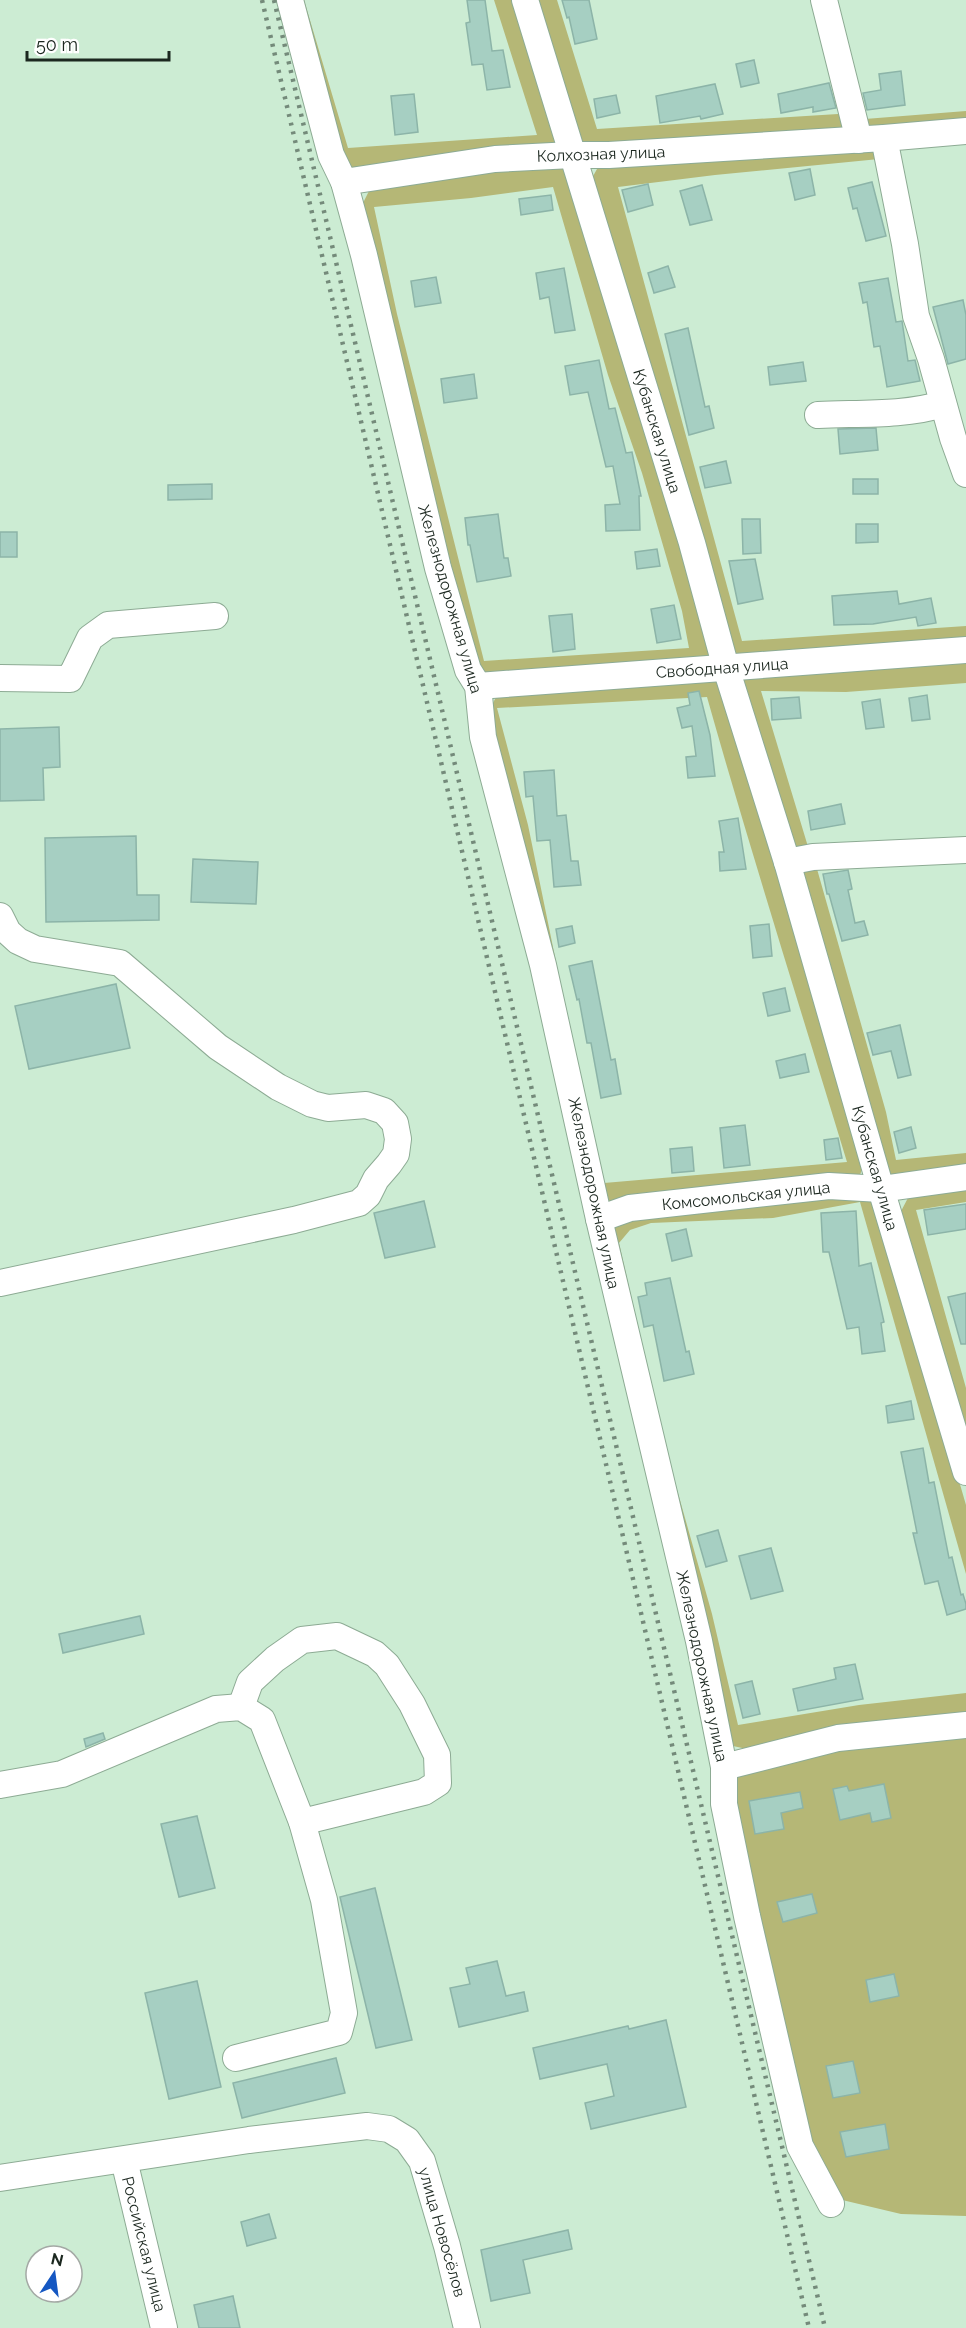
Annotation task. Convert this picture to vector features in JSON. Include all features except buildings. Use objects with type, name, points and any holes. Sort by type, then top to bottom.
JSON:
[{"type":"street","name":"Железнодорожная улица","points":[[290,0],[331,155],[344,182],[364,255],[438,568],[468,670],[478,686],[483,736],[543,965],[599,1219],[699,1641],[724,1767],[724,1804],[747,1916],[800,2146],[831,2205]]},
{"type":"street","name":"Кубанская улица","points":[[525,0],[692,543],[726,668],[787,862],[880,1189],[966,1472]]},
{"type":"street","points":[[824,0],[905,244],[916,316],[966,474]]},
{"type":"street","name":"Колхозная улица","points":[[344,182],[495,159],[609,155],[966,131]]},
{"type":"street","points":[[818,415],[888,412],[943,404]]},
{"type":"street","points":[[0,678],[70,679],[90,638],[108,625],[215,616]]},
{"type":"street","name":"Свободная улица","points":[[478,686],[966,650]]},
{"type":"street","points":[[787,862],[813,857],[966,850]]},
{"type":"street","points":[[0,916],[8,932],[18,941],[35,949],[120,963],[218,1047],[278,1087],[312,1104],[328,1108],[366,1105],[384,1111],[395,1123],[399,1139],[396,1154],[376,1179],[368,1195],[359,1203],[294,1220],[0,1283]]},
{"type":"street","name":"Комсомольская улица","points":[[599,1219],[630,1208],[829,1186],[880,1189],[966,1177]]},
{"type":"street","points":[[241,1707],[250,1682],[275,1659],[302,1640],[338,1636],[375,1654],[387,1665],[412,1704],[436,1755],[438,1783],[424,1792],[302,1822]]},
{"type":"street","points":[[0,1785],[62,1774],[216,1709],[241,1707],[261,1720],[302,1822],[324,1900],[344,2013],[339,2032],[236,2058]]},
{"type":"street","points":[[724,1767],[838,1738],[966,1725]]},
{"type":"street","name":"улица Новосёлов","points":[[124,2160],[249,2140],[367,2126],[389,2129],[407,2140],[422,2161],[447,2246],[467,2328]]},
{"type":"street","points":[[0,2178],[124,2160]]},
{"type":"street","name":"Российская улица","points":[[124,2160],[164,2328]]},
{"type":"green space","points":[[295,0],[304,0],[348,148],[537,135],[494,0],[517,0],[551,111],[556,147],[354,175],[341,162]]},
{"type":"green space","points":[[533,0],[557,0],[597,129],[838,114],[865,119],[966,111],[966,121],[592,150],[580,143]]},
{"type":"green space","points":[[879,150],[879,159],[618,187],[742,641],[966,626],[966,643],[735,660],[592,178],[597,169],[615,162]]},
{"type":"green space","points":[[566,165],[718,665],[484,680],[470,663],[361,207],[370,189],[391,180]],"holes":[[[553,187],[608,375],[642,473],[682,611],[689,648],[484,661],[397,314],[374,207],[471,198]]]},
{"type":"green space","points":[[966,661],[966,683],[846,692],[761,691],[809,850],[790,847],[741,678]]},
{"type":"green space","points":[[722,675],[863,1166],[860,1175],[605,1208],[489,711],[496,697]],"holes":[[[707,697],[847,1162],[604,1183],[588,1118],[528,825],[497,708]]]},
{"type":"green space","points":[[795,867],[817,869],[886,1112],[896,1160],[966,1153],[966,1169],[888,1180]]},
{"type":"green space","points":[[966,1184],[966,1202],[916,1210],[966,1388],[966,1452],[899,1215],[909,1196]]},
{"type":"green space","points":[[868,1192],[879,1206],[966,1505],[966,1574],[860,1202],[773,1218],[651,1223],[630,1230],[619,1243],[667,1454],[712,1614],[738,1725],[859,1705],[966,1693],[966,1721],[756,1751],[733,1746],[724,1731],[610,1230],[620,1221]]},
{"type":"green space","points":[[966,1731],[966,2216],[901,2214],[838,2199],[811,2155],[765,1975],[731,1775],[838,1746]]},
{"type":"railway","points":[[262,0],[809,2328]]},
{"type":"railway","points":[[274,0],[825,2328]]}]
